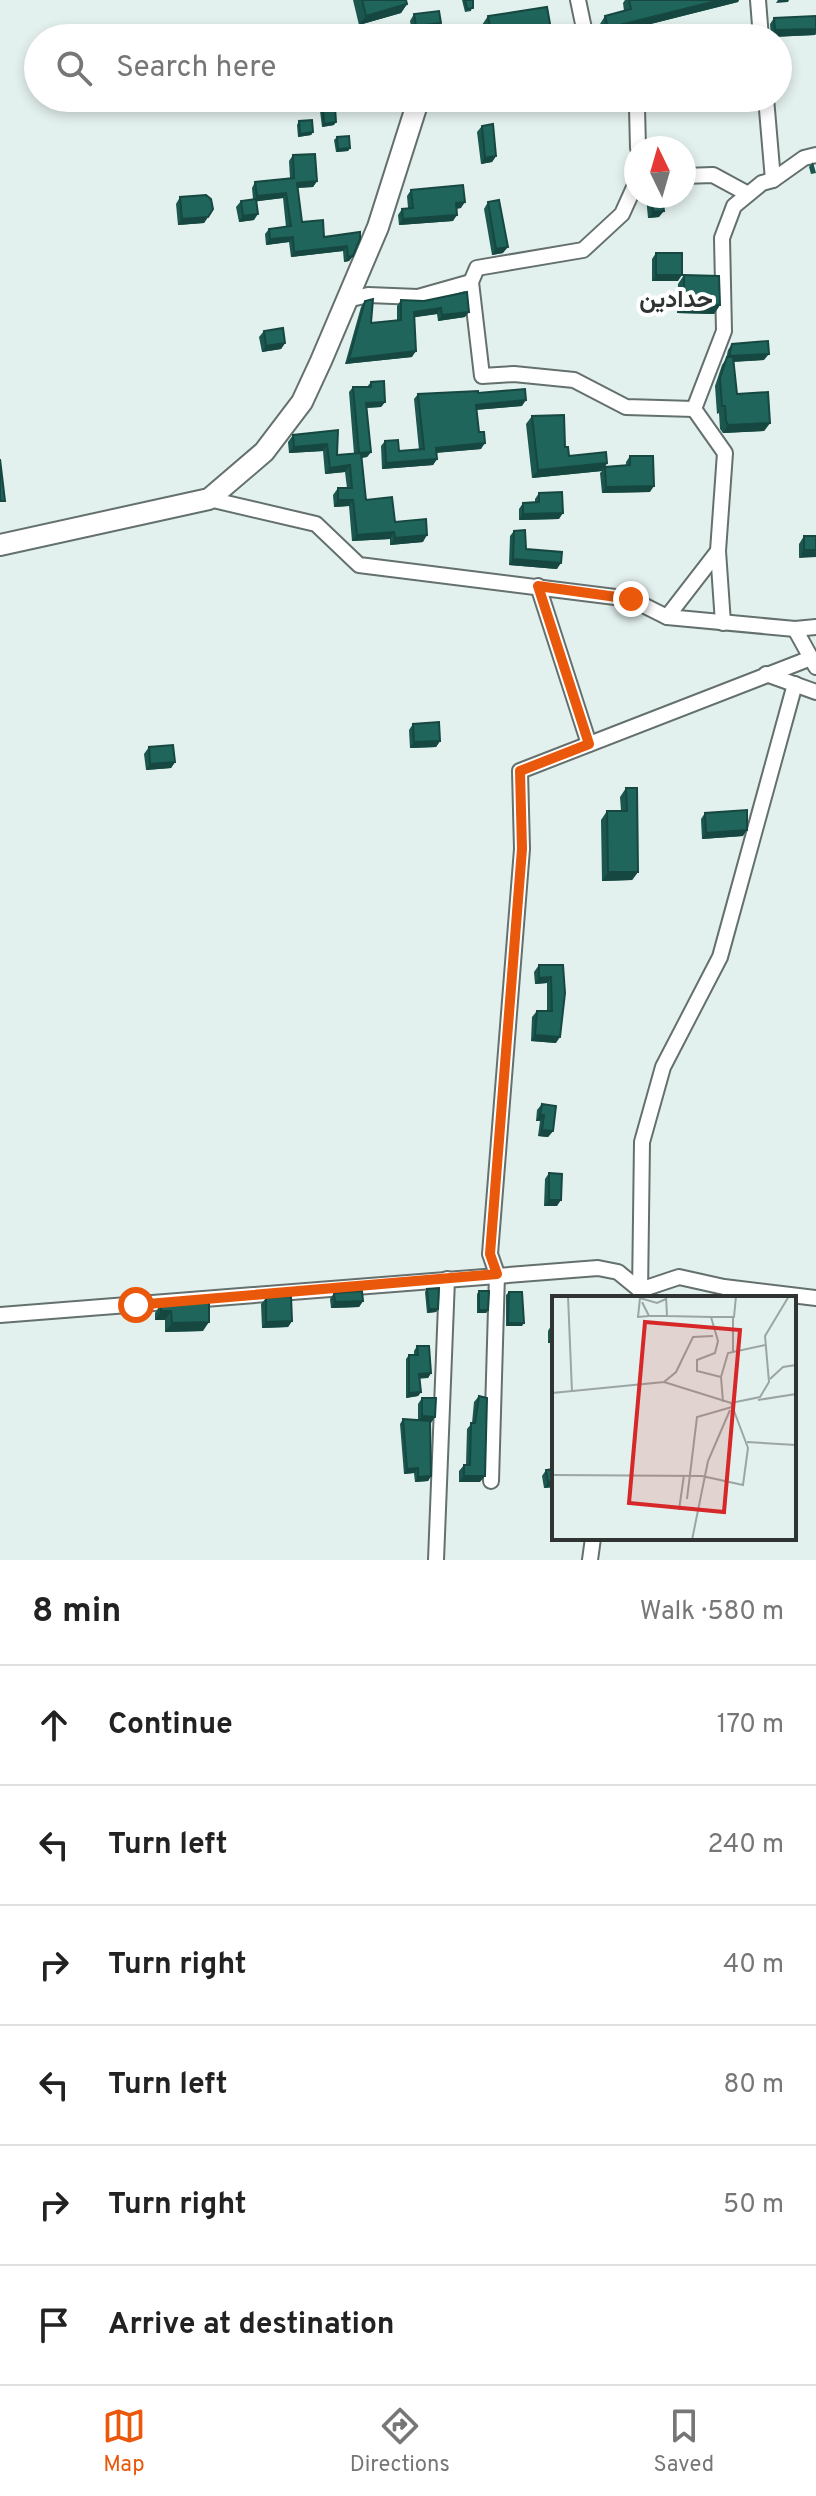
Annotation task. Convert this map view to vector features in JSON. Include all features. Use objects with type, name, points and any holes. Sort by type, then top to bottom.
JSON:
[{"type":"street","points":[[578,0],[583,24]]},
{"type":"street","points":[[758,0],[760,24]]},
{"type":"street","points":[[209,499],[264,452],[302,402],[378,227],[415,112]]},
{"type":"street","points":[[637,112],[638,136]]},
{"type":"street","points":[[767,112],[773,180]]},
{"type":"street","points":[[694,409],[724,331],[722,238],[734,206],[762,183],[773,180],[804,158],[816,155]]},
{"type":"street","points":[[696,176],[713,175],[748,194]]},
{"type":"street","points":[[625,208],[583,250],[477,268],[471,282],[482,376],[514,374],[574,380],[626,407],[694,409]]},
{"type":"street","points":[[347,300],[368,295],[418,297],[471,282]]},
{"type":"street","points":[[694,409],[725,453],[718,551],[723,623]]},
{"type":"street","points":[[0,545],[209,499],[316,524],[359,565],[631,599],[667,617],[795,629],[816,627]]},
{"type":"street","points":[[667,617],[718,551]]},
{"type":"street","points":[[538,586],[589,744]]},
{"type":"street","points":[[491,1481],[497,1274],[490,1254],[522,849],[520,771],[766,674],[814,662],[795,629]]},
{"type":"street","points":[[766,674],[816,692]]},
{"type":"street","points":[[640,1294],[642,1142],[663,1067],[720,957],[795,684]]},
{"type":"street","points":[[0,1315],[598,1268],[618,1272],[640,1294]]},
{"type":"street","points":[[640,1294],[679,1277],[724,1287],[816,1298]]},
{"type":"street","points":[[436,1560],[447,1279]]},
{"type":"street","points":[[590,1560],[593,1540]]},
{"type":"building","points":[[362,0],[406,0],[407,4],[366,16]]},
{"type":"building","points":[[465,0],[473,0],[473,8],[467,9]]},
{"type":"building","points":[[629,0],[720,0],[624,24],[607,24],[605,16],[631,9]]},
{"type":"building","points":[[547,7],[550,24],[489,24],[488,16]]},
{"type":"building","points":[[439,11],[441,23],[416,24],[414,14]]},
{"type":"building","points":[[816,16],[816,29],[792,30],[792,24],[774,24],[774,18]]},
{"type":"building","points":[[323,112],[335,112],[336,122],[324,124]]},
{"type":"building","points":[[312,120],[313,132],[300,134],[299,121]]},
{"type":"building","points":[[493,124],[496,156],[485,158],[482,126]]},
{"type":"building","points":[[349,136],[350,148],[338,149],[337,137]]},
{"type":"building","points":[[315,154],[317,181],[297,183],[302,222],[323,220],[324,237],[360,232],[353,256],[348,257],[347,246],[294,252],[293,237],[270,239],[269,229],[291,226],[286,193],[257,196],[255,182],[294,178],[293,155]]},
{"type":"building","points":[[463,185],[465,202],[456,203],[457,215],[403,219],[402,209],[413,208],[411,190]]},
{"type":"building","points":[[206,195],[211,199],[213,209],[208,217],[182,219],[180,197]]},
{"type":"building","points":[[256,199],[258,214],[243,216],[241,201]]},
{"type":"building","points":[[499,200],[508,247],[496,249],[488,202]]},
{"type":"building","points":[[656,253],[682,253],[682,275],[656,275]]},
{"type":"building","points":[[684,275],[719,276],[720,305],[684,304]]},
{"type":"building","points":[[467,292],[469,312],[442,315],[441,308],[414,312],[416,351],[349,359],[365,301],[373,299],[371,323],[401,320],[401,300],[424,301]]},
{"type":"building","points":[[283,328],[285,343],[266,346],[264,331]]},
{"type":"building","points":[[768,341],[769,354],[729,356],[732,344]]},
{"type":"building","points":[[727,357],[733,357],[737,394],[768,392],[770,423],[728,425],[725,406],[722,406],[720,378]]},
{"type":"building","points":[[384,381],[385,402],[366,403],[371,452],[359,453],[353,387],[371,387],[371,382]]},
{"type":"building","points":[[525,389],[526,400],[476,405],[479,432],[484,432],[485,443],[436,448],[437,459],[386,463],[385,441],[398,440],[399,451],[424,449],[418,394]]},
{"type":"building","points":[[564,415],[565,447],[568,447],[569,456],[606,452],[607,463],[538,470],[532,416]]},
{"type":"building","points":[[338,430],[337,455],[361,453],[366,500],[392,497],[395,522],[426,519],[427,535],[395,538],[394,532],[357,535],[353,500],[338,500],[338,488],[352,488],[350,465],[330,468],[327,444],[294,447],[293,435]]},
{"type":"building","points":[[630,456],[653,456],[654,486],[606,487],[605,467],[630,465]]},
{"type":"building","points":[[0,459],[5,501],[0,501]]},
{"type":"building","points":[[562,492],[563,513],[523,514],[523,503],[539,502],[539,493]]},
{"type":"building","points":[[525,530],[526,549],[562,552],[561,563],[513,559],[514,531]]},
{"type":"building","points":[[804,536],[816,536],[816,550],[804,550]]},
{"type":"building","points":[[439,722],[440,741],[414,742],[413,724]]},
{"type":"building","points":[[173,745],[175,762],[150,764],[149,747]]},
{"type":"building","points":[[626,788],[637,788],[638,872],[608,872],[607,811],[627,811]]},
{"type":"building","points":[[747,810],[747,830],[706,833],[705,813]]},
{"type":"building","points":[[539,965],[563,965],[565,993],[560,1037],[535,1035],[537,1011],[552,1011],[551,977],[539,978]]},
{"type":"building","points":[[542,1104],[556,1106],[553,1131],[542,1130]]},
{"type":"building","points":[[549,1173],[562,1174],[561,1200],[549,1200]]},
{"type":"building","points":[[439,1288],[438,1309],[429,1309],[427,1289]]},
{"type":"building","points":[[362,1291],[363,1301],[335,1302],[334,1293]]},
{"type":"building","points":[[479,1291],[489,1291],[488,1310],[479,1310]]},
{"type":"building","points":[[509,1292],[522,1292],[524,1323],[508,1323]]},
{"type":"building","points":[[291,1296],[292,1321],[266,1322],[266,1298]]},
{"type":"building","points":[[209,1300],[209,1322],[172,1323],[171,1311],[161,1311],[161,1304]]},
{"type":"building","points":[[417,1346],[429,1346],[431,1373],[419,1374],[421,1392],[409,1393],[409,1355],[418,1355]]},
{"type":"building","points":[[479,1396],[487,1398],[485,1476],[464,1476],[464,1465],[470,1465],[471,1423],[475,1423]]},
{"type":"building","points":[[422,1398],[436,1398],[435,1417],[422,1416]]},
{"type":"building","points":[[403,1419],[430,1421],[431,1476],[418,1477],[418,1468],[407,1469]]},
{"type":"building","points":[[552,1469],[552,1481],[548,1482],[546,1470]]},
{"type":"district","name":"حدادين","points":[[676,301]]},
{"type":"route","points":[[136,1305],[497,1274],[490,1254],[522,849],[520,771],[589,744],[538,586],[631,599]]}]
